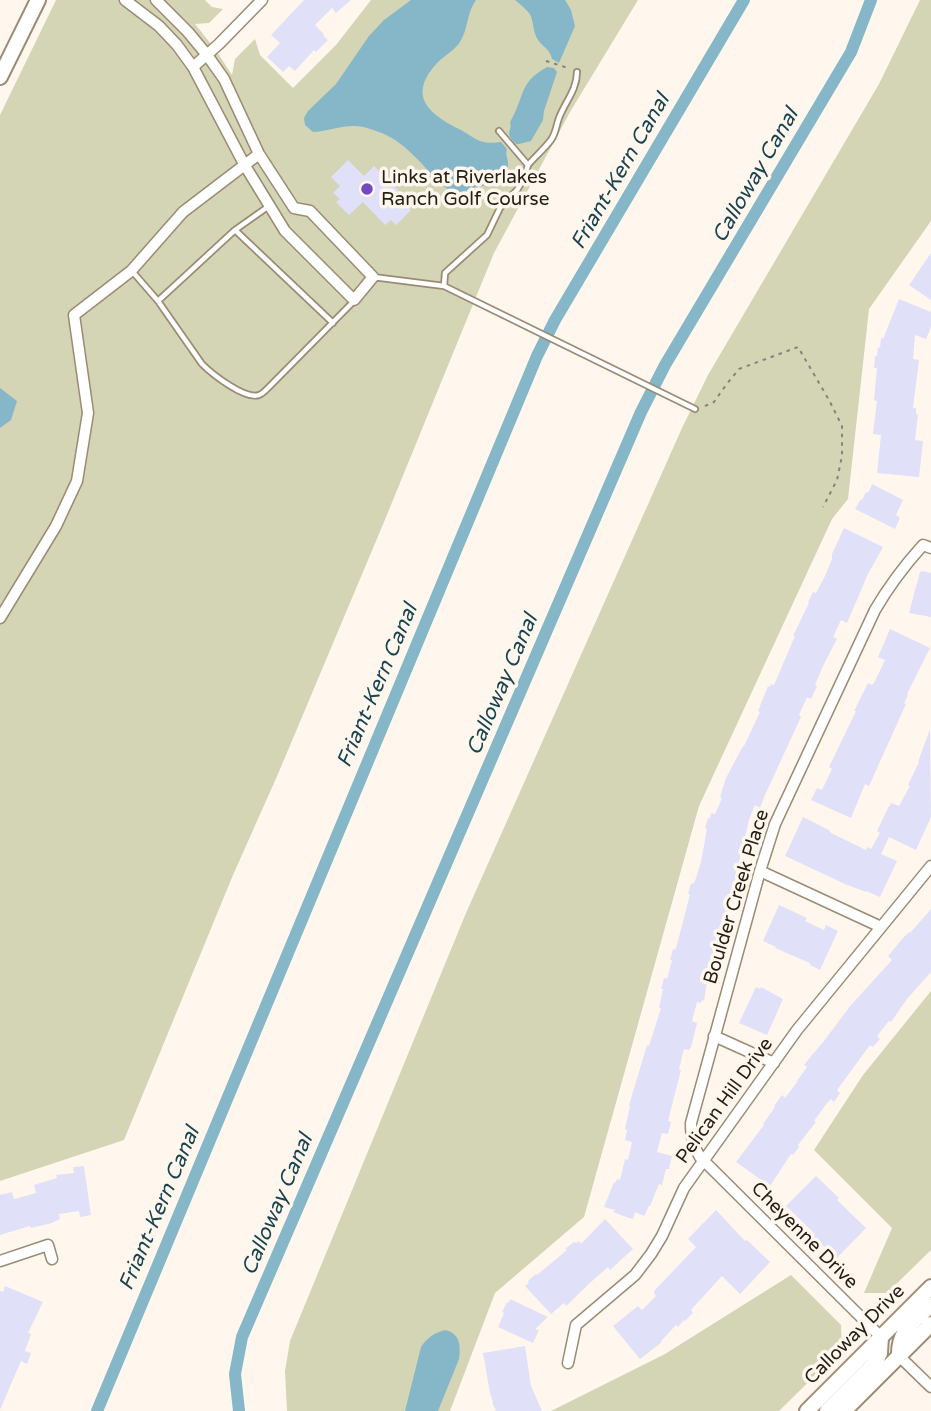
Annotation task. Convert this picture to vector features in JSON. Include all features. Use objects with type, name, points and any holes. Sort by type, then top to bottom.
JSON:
[{"type":"main road","points":[[0,77],[38,0]]},
{"type":"main road","name":"Calloway Drive","points":[[807,1411],[931,1286]]},
{"type":"main road","points":[[899,1356],[903,1332],[931,1305]]},
{"type":"main road","points":[[844,1411],[931,1324]]},
{"type":"main road","points":[[827,1411],[875,1363],[880,1353],[881,1337]]},
{"type":"street","points":[[125,0],[159,26],[177,45],[193,67],[244,164],[285,231],[354,300],[373,277],[310,211],[294,208],[259,154],[224,79],[207,55],[156,0]]},
{"type":"street","points":[[193,67],[262,0]]},
{"type":"street","points":[[0,618],[57,526],[77,481],[88,413],[74,315],[131,271],[183,212],[259,154]]},
{"type":"street","points":[[279,220],[294,208]]},
{"type":"street","name":"Boulder Creek Place","points":[[704,1160],[694,1147],[691,1124],[775,824],[888,586],[904,565],[927,547]]},
{"type":"street","name":"Pelican Hill Drive","points":[[568,1363],[576,1325],[635,1275],[651,1255],[684,1188],[797,1030],[931,866]]},
{"type":"street","points":[[760,871],[881,927]]},
{"type":"street","points":[[714,1036],[774,1063]]},
{"type":"street","name":"Cheyenne Drive","points":[[704,1160],[881,1337]]},
{"type":"street","points":[[0,1261],[48,1245],[52,1259]]},
{"type":"street","points":[[899,1356],[931,1387]]},
{"type":"lane","points":[[444,286],[445,272],[486,235],[500,208],[517,190],[528,165],[550,142],[565,105],[574,92],[577,72]]},
{"type":"lane","points":[[499,131],[528,165]]},
{"type":"lane","points":[[158,301],[235,230],[270,206]]},
{"type":"lane","points":[[235,230],[333,323]]},
{"type":"lane","points":[[131,271],[158,301],[202,364],[211,373],[248,395],[258,395],[268,388],[354,300]]},
{"type":"lane","points":[[373,277],[444,286],[695,410]]},
{"type":"path","points":[[545,61],[577,72]]},
{"type":"path","points":[[695,410],[714,402],[739,369],[798,347],[842,426],[840,468],[823,508]]},
{"type":"green space","points":[[56,0],[205,0],[212,7],[223,9],[209,23],[195,24],[232,75],[235,59],[255,39],[260,55],[293,88],[336,45],[371,0],[638,0],[570,112],[494,253],[124,1140],[0,1181],[0,115]]},
{"type":"green space","points":[[920,0],[931,0],[931,221],[869,309],[848,499],[832,519],[699,806],[584,1217],[495,1293],[450,1411],[287,1411],[285,1371],[290,1341],[466,913],[682,428],[708,375],[879,84]]},
{"type":"green space","points":[[931,991],[931,1250],[887,1293],[864,1293],[892,1228],[814,1150],[863,1075]]},
{"type":"green space","points":[[791,1275],[841,1325],[842,1349],[779,1411],[551,1411],[665,1354]]},
{"type":"water","points":[[411,0],[476,0],[459,43],[429,73],[423,93],[429,109],[446,122],[482,142],[501,142],[507,149],[507,170],[497,182],[456,193],[439,182],[396,140],[386,135],[358,126],[313,132],[305,125],[304,118],[308,111],[336,84],[369,36],[384,20]]},
{"type":"water","points":[[515,0],[565,0],[575,26],[559,63],[552,59],[538,40],[531,16]]},
{"type":"water","points":[[547,67],[554,68],[557,72],[543,120],[531,141],[516,144],[509,134],[510,122],[531,79]]},
{"type":"water","points":[[0,388],[17,401],[11,420],[0,428]]},
{"type":"water","points":[[445,1330],[457,1337],[460,1354],[438,1411],[405,1411],[421,1347],[431,1336]]},
{"type":"building","points":[[304,0],[351,0],[336,13],[332,8],[315,25],[328,40],[316,52],[314,50],[295,71],[289,66],[283,72],[267,57],[280,43],[271,35]]},
{"type":"building","name":"Links at Riverlakes Ranch Golf Course","points":[[348,160],[364,176],[374,166],[413,205],[396,225],[391,220],[385,225],[363,202],[349,215],[336,202],[340,199],[333,193],[340,186],[331,177]]},
{"type":"building","points":[[931,253],[931,300],[909,285]]},
{"type":"building","points":[[899,299],[931,312],[931,327],[926,339],[915,335],[913,359],[919,360],[913,408],[916,408],[918,415],[915,440],[923,441],[919,477],[877,473],[881,435],[873,434],[877,401],[874,400],[877,368],[874,368],[875,356]]},
{"type":"building","points":[[872,484],[903,500],[896,515],[900,518],[895,529],[855,509]]},
{"type":"building","points":[[844,528],[883,547],[847,623],[841,620],[833,637],[837,639],[823,666],[815,685],[817,686],[811,699],[807,697],[799,715],[801,717],[760,808],[755,805],[749,820],[744,841],[747,841],[743,854],[741,853],[725,920],[722,919],[717,938],[720,939],[709,972],[704,1001],[697,1002],[692,1021],[697,1023],[691,1047],[689,1050],[684,1049],[668,1121],[671,1122],[668,1134],[662,1133],[657,1152],[672,1156],[669,1169],[666,1169],[662,1185],[659,1184],[644,1216],[635,1212],[633,1219],[629,1218],[604,1207],[614,1182],[620,1180],[625,1159],[628,1160],[632,1142],[625,1140],[629,1105],[661,1008],[661,989],[664,978],[667,979],[673,949],[675,950],[677,945],[691,883],[695,881],[701,862],[708,818],[711,813],[715,814],[726,778],[760,712],[758,711],[768,686],[774,685],[808,602],[825,576]]},
{"type":"building","points":[[920,572],[931,573],[931,617],[909,613]]},
{"type":"building","points":[[890,629],[930,648],[907,694],[906,704],[869,786],[865,784],[851,818],[811,800],[817,788],[822,790],[832,769],[829,767],[854,711],[868,683],[874,683],[885,660],[878,657]]},
{"type":"building","points":[[930,729],[931,817],[916,850],[889,837],[881,854],[897,861],[880,897],[785,856],[803,817],[866,850],[867,847],[871,849],[880,833],[877,831],[889,806],[891,803],[899,806],[910,786],[908,785]]},
{"type":"building","points":[[779,905],[807,918],[805,921],[824,930],[826,925],[838,931],[820,970],[763,941]]},
{"type":"building","points":[[931,909],[931,972],[877,1036],[880,1039],[873,1047],[870,1045],[837,1090],[840,1093],[834,1102],[831,1099],[827,1103],[770,1186],[736,1162],[764,1125],[782,1095],[785,1098],[798,1081],[807,1067],[804,1065],[851,1005],[892,960],[888,956]]},
{"type":"building","points":[[756,987],[783,999],[767,1035],[739,1023]]},
{"type":"building","points":[[84,1166],[91,1215],[80,1217],[79,1211],[59,1214],[60,1219],[52,1223],[0,1235],[0,1195],[12,1192],[14,1199],[36,1193],[34,1185],[57,1178],[56,1175],[74,1173],[73,1167]]},
{"type":"building","points":[[816,1176],[866,1228],[836,1259],[786,1206]]},
{"type":"building","points":[[716,1210],[745,1241],[770,1262],[740,1294],[722,1276],[691,1310],[693,1313],[640,1359],[613,1326],[638,1306],[642,1310],[656,1296],[655,1290],[696,1247],[688,1239]]},
{"type":"building","points":[[605,1219],[633,1249],[610,1270],[608,1267],[566,1306],[564,1303],[551,1314],[525,1286],[574,1242],[579,1241],[581,1244]]},
{"type":"building","points":[[5,1286],[43,1302],[28,1333],[31,1334],[25,1351],[31,1353],[27,1364],[21,1361],[0,1410],[0,1291],[3,1292]]},
{"type":"building","points":[[510,1299],[548,1317],[535,1329],[539,1330],[533,1343],[498,1327],[504,1313],[502,1312]]},
{"type":"building","points":[[525,1346],[531,1386],[542,1411],[496,1411],[483,1353]]},
{"type":"waterway","name":"Friant-Kern Canal","points":[[97,1411],[537,356],[555,320],[744,0]]},
{"type":"waterway","name":"Calloway Canal","points":[[239,1411],[235,1374],[242,1337],[641,412],[665,365],[851,52],[871,0]]},
{"type":"place","name":"Links at Riverlakes Ranch Golf Course","points":[[367,189]]}]
